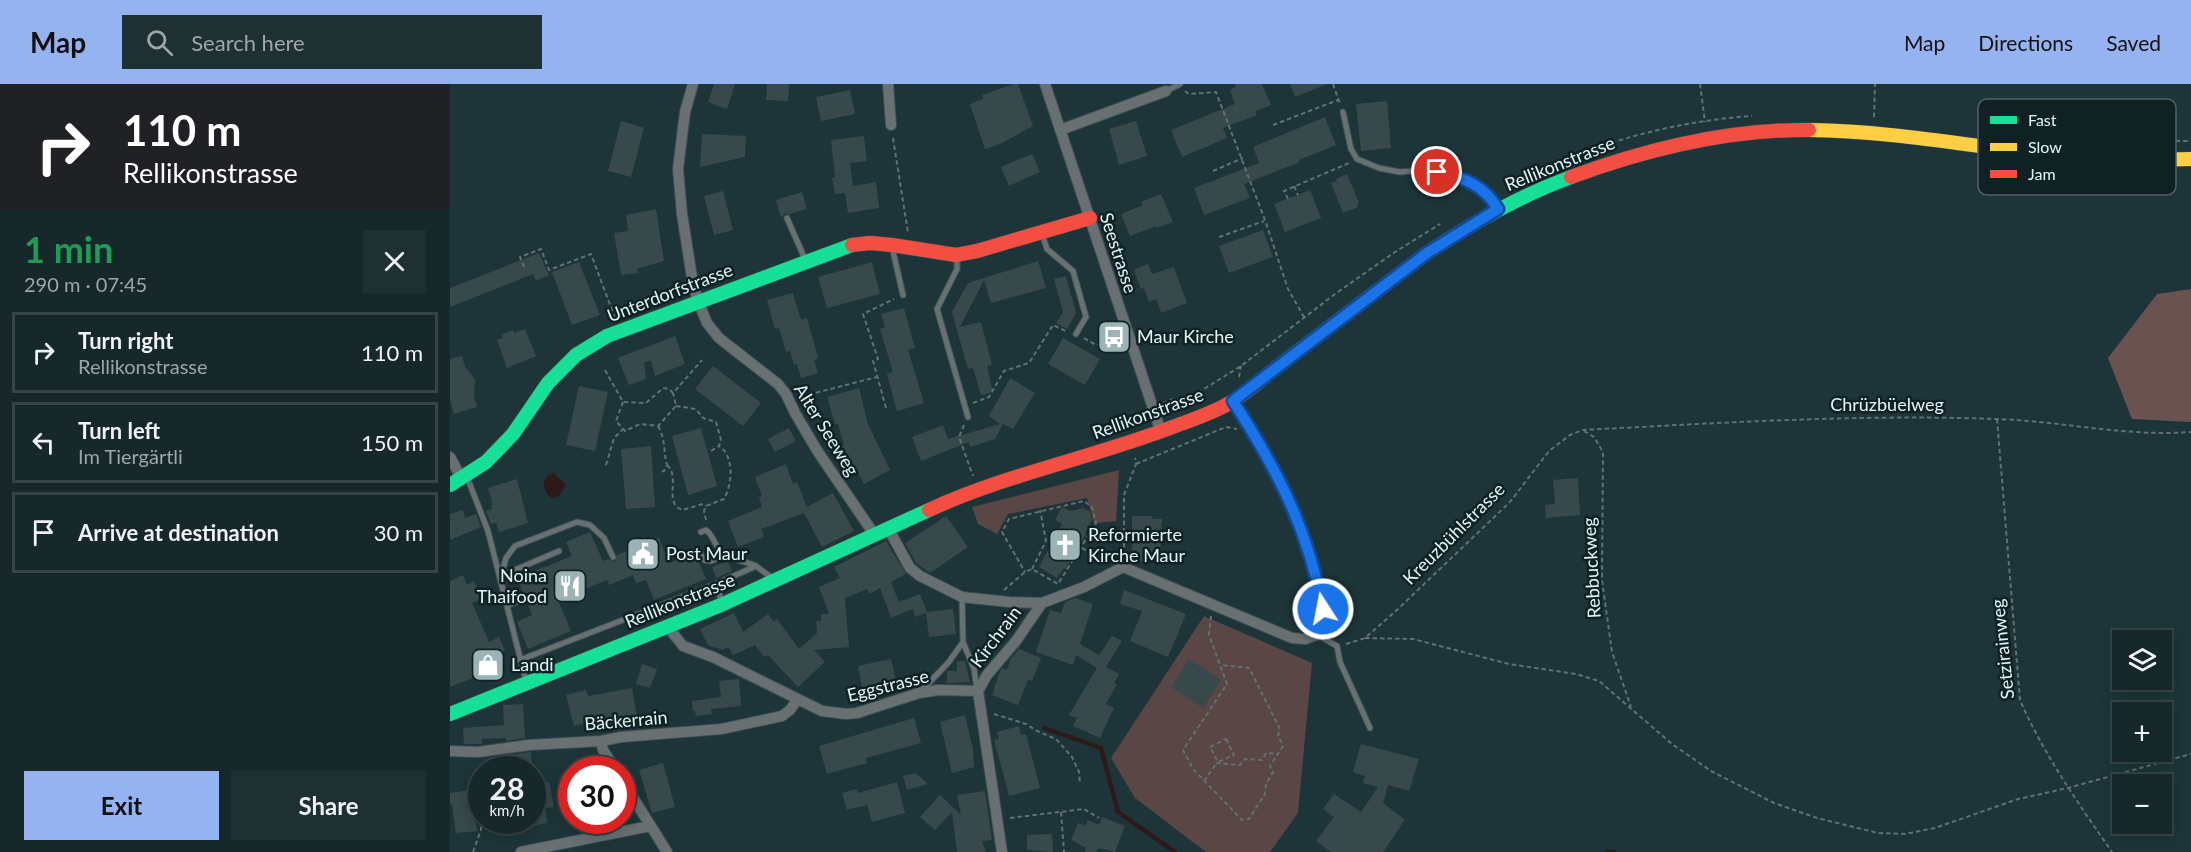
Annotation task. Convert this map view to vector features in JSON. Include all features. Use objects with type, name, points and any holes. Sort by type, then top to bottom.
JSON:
[{"type":"street","name":"Alter Seeweg","points":[[693,84],[685,112],[678,169],[687,249],[698,301],[707,323],[719,338],[778,384],[786,394],[818,452],[874,534]]},
{"type":"street","points":[[888,84],[891,125]]},
{"type":"street","name":"Seestrasse","points":[[1045,84],[1161,432]]},
{"type":"street","points":[[1060,130],[1166,91]]},
{"type":"street","name":"Rellikonstrasse","points":[[450,714],[722,605],[977,489],[1131,443],[1233,401],[1427,253],[1498,209],[1549,185],[1633,155],[1708,137],[1755,131],[1801,129],[1873,133],[1978,145]]},
{"type":"street","name":"Rellikonstrasse","points":[[2176,159],[2191,159]]},
{"type":"street","name":"Unterdorfstrasse","points":[[459,480],[486,462],[502,446],[548,383],[576,355],[607,336],[851,245],[870,243],[892,245],[956,255],[1090,218]]},
{"type":"street","points":[[1121,568],[1292,638],[1305,639],[1317,635],[1323,622],[1323,609],[1314,564],[1305,537],[1282,483],[1233,401]]},
{"type":"street","points":[[450,457],[459,480]]},
{"type":"street","points":[[888,528],[910,568],[920,576],[962,597],[1042,603]]},
{"type":"street","name":"Kirchrain","points":[[978,692],[987,675],[1042,603],[1121,568]]},
{"type":"street","name":"Eggstrasse","points":[[668,627],[683,646],[713,657],[822,711],[846,714],[873,709],[919,693],[938,690],[978,692]]},
{"type":"street","points":[[978,692],[1002,852]]},
{"type":"street","name":"Bäckerrain","points":[[450,752],[478,752],[722,729],[782,716],[797,700]]},
{"type":"street","points":[[601,741],[607,756]]},
{"type":"street","points":[[636,803],[667,852]]},
{"type":"street","points":[[521,852],[650,826]]},
{"type":"lane","points":[[1166,91],[1179,85]]},
{"type":"lane","points":[[1343,112],[1351,149],[1357,159],[1379,168],[1400,172],[1422,170],[1451,175],[1479,187],[1490,195],[1498,209]]},
{"type":"lane","points":[[787,218],[806,261]]},
{"type":"lane","points":[[1041,233],[1047,249],[1073,271],[1086,317],[1076,334]]},
{"type":"lane","points":[[892,245],[903,295]]},
{"type":"lane","points":[[956,255],[957,269],[937,309],[968,417]]},
{"type":"lane","points":[[459,480],[488,531],[527,682]]},
{"type":"lane","points":[[501,576],[506,558],[514,546],[577,522],[590,525],[604,538],[613,557]]},
{"type":"lane","points":[[701,532],[706,530],[709,532],[719,550],[726,555],[756,566],[776,581]]},
{"type":"lane","points":[[501,576],[560,551]]},
{"type":"lane","points":[[699,552],[704,560],[711,561],[726,555]]},
{"type":"lane","points":[[520,660],[718,584],[756,566]]},
{"type":"lane","points":[[718,584],[722,605]]},
{"type":"lane","points":[[962,597],[963,642],[974,669],[978,692]]},
{"type":"lane","points":[[508,604],[526,599]]},
{"type":"lane","points":[[1317,635],[1337,646],[1340,662],[1370,728]]},
{"type":"lane","points":[[919,693],[948,663],[963,642]]},
{"type":"path","points":[[1333,84],[1343,112]]},
{"type":"path","points":[[1700,84],[1708,137]]},
{"type":"path","points":[[1873,133],[1875,84]]},
{"type":"path","points":[[1179,85],[1189,94],[1216,93],[1243,158],[1288,289],[1304,317]]},
{"type":"path","points":[[1273,125],[1338,100]]},
{"type":"path","points":[[1535,173],[1590,151],[1641,135],[1705,122],[1760,116]]},
{"type":"path","points":[[891,125],[910,248]]},
{"type":"path","points":[[2176,141],[2191,141]]},
{"type":"path","points":[[1213,171],[1243,158]]},
{"type":"path","points":[[1288,199],[1284,190],[1357,159]]},
{"type":"path","points":[[1294,186],[1298,195]]},
{"type":"path","points":[[1219,237],[1265,220]]},
{"type":"path","points":[[1153,406],[1173,399],[1191,398],[1241,366],[1304,317],[1395,252],[1442,223]]},
{"type":"path","points":[[524,267],[520,257],[541,249],[549,270],[591,254],[609,302]]},
{"type":"path","points":[[886,408],[873,361],[878,359],[863,314],[903,295]]},
{"type":"path","points":[[965,406],[989,397],[1004,371],[1029,363],[1053,325],[1076,334]]},
{"type":"path","points":[[1087,340],[1096,345],[1128,335]]},
{"type":"path","points":[[673,393],[702,360]]},
{"type":"path","points":[[605,370],[623,402],[616,421],[623,429],[625,431],[640,423],[658,426]]},
{"type":"path","points":[[786,394],[815,393],[877,376]]},
{"type":"path","points":[[623,402],[646,403],[663,388],[673,393],[676,406]]},
{"type":"path","points":[[658,426],[676,406]]},
{"type":"path","points":[[676,406],[696,410],[703,418],[717,422],[721,440],[719,446],[711,451]]},
{"type":"path","points":[[968,417],[959,437],[977,489]]},
{"type":"path","name":"Chrüzbüelweg","points":[[1582,430],[1789,419],[1997,419],[2137,432],[2191,432]]},
{"type":"path","name":"Setzirainweg","points":[[1997,419],[2020,700],[2035,736],[2112,852]]},
{"type":"path","points":[[658,426],[665,438],[664,455],[673,476],[673,500],[676,507],[682,510],[695,505],[706,506],[724,499],[730,483],[728,456],[719,446]]},
{"type":"path","points":[[1136,464],[1226,427],[1255,436]]},
{"type":"path","points":[[606,465],[614,438],[623,429]]},
{"type":"path","name":"Kreuzbühlstrasse","points":[[1337,646],[1365,638],[1510,502],[1549,451],[1570,435],[1582,430]]},
{"type":"path","name":"Rebbuckweg","points":[[1582,430],[1594,436],[1603,452],[1602,580],[1612,652],[1632,710]]},
{"type":"path","points":[[1082,547],[1121,568],[1124,495],[1136,464],[1131,443]]},
{"type":"path","points":[[658,472],[664,471],[667,465]]},
{"type":"path","points":[[1026,572],[1002,532],[1009,519],[1084,501],[1092,507],[1096,523],[1058,584],[1032,569]]},
{"type":"path","points":[[706,506],[704,511],[709,532]]},
{"type":"path","points":[[1010,584],[1032,569],[1046,541],[1040,510]]},
{"type":"path","points":[[1213,604],[1209,634],[1220,666],[1227,684],[1183,750],[1193,769],[1204,781],[1242,820],[1249,819],[1265,794],[1266,784],[1273,772],[1270,766],[1283,746],[1278,735],[1280,729],[1249,668],[1220,666]]},
{"type":"path","points":[[1365,638],[1413,639],[1509,664],[1576,674],[1599,681],[1672,744],[1711,771],[1743,788],[1817,818],[1878,833],[1905,834],[1935,828],[2018,799],[2068,788],[2191,754]]},
{"type":"path","points":[[982,715],[994,714],[1056,739],[1072,757],[1079,772],[1080,784]]},
{"type":"path","points":[[1204,781],[1217,762],[1234,755],[1226,739],[1210,747],[1217,762]]},
{"type":"path","points":[[1217,762],[1240,765],[1245,759],[1262,760],[1266,753],[1278,754]]},
{"type":"path","points":[[998,820],[1084,809],[1099,818]]},
{"type":"path","points":[[1061,812],[1064,852]]},
{"type":"path","points":[[473,852],[480,834]]},
{"type":"shaded area","points":[[2191,289],[2191,422],[2132,419],[2108,358],[2157,294]]},
{"type":"shaded area","points":[[1119,470],[1116,521],[1094,523],[1087,498],[1008,514],[997,534],[978,524],[972,507]]},
{"type":"shaded area","points":[[554,473],[566,485],[558,497],[552,499],[546,492],[544,484],[546,478]]},
{"type":"shaded area","points":[[1204,616],[1312,663],[1298,813],[1270,852],[1206,852],[1135,798],[1111,758]]},
{"type":"building","points":[[714,84],[735,84],[727,109],[708,102]]},
{"type":"building","points":[[767,84],[789,84],[788,101],[766,100]]},
{"type":"building","points":[[1018,84],[1033,126],[1000,144],[985,149],[970,104],[983,99],[982,95]]},
{"type":"building","points":[[1235,84],[1262,84],[1271,105],[1255,111],[1257,115],[1223,128],[1227,138],[1182,157],[1171,130],[1235,104],[1230,90],[1236,87]]},
{"type":"building","points":[[1290,84],[1327,84],[1295,97]]},
{"type":"building","points":[[850,90],[855,114],[821,121],[816,97]]},
{"type":"building","points":[[1387,101],[1391,148],[1361,151],[1356,104]]},
{"type":"building","points":[[1325,117],[1336,145],[1244,184],[1250,198],[1204,215],[1194,188],[1259,163],[1253,147]]},
{"type":"building","points":[[621,121],[644,128],[631,177],[608,171]]},
{"type":"building","points":[[1136,121],[1147,156],[1119,165],[1109,129]]},
{"type":"building","points":[[702,134],[746,136],[745,157],[700,167]]},
{"type":"building","points":[[864,136],[867,161],[850,163],[853,186],[876,182],[879,208],[848,213],[845,193],[835,194],[832,178],[835,177],[831,140]]},
{"type":"building","points":[[1032,154],[1040,172],[1009,186],[1001,167]]},
{"type":"building","points":[[1347,174],[1359,203],[1358,207],[1343,213],[1331,183]]},
{"type":"building","points":[[1310,190],[1321,218],[1285,232],[1274,204]]},
{"type":"building","points":[[723,191],[733,230],[714,235],[704,196]]},
{"type":"building","points":[[802,192],[807,209],[786,213],[781,217],[776,200]]},
{"type":"building","points":[[1161,194],[1173,222],[1130,236],[1121,214]]},
{"type":"building","points":[[656,209],[664,261],[637,269],[638,273],[621,275],[614,233],[628,231],[626,215]]},
{"type":"building","points":[[1263,230],[1273,257],[1229,273],[1219,246]]},
{"type":"building","points":[[539,253],[549,275],[536,281],[533,274],[450,307],[450,288]]},
{"type":"building","points":[[1038,261],[1046,288],[991,303],[984,280],[960,327],[981,322],[992,365],[987,366],[993,392],[981,395],[973,368],[968,369],[952,312],[968,283]]},
{"type":"building","points":[[579,262],[600,315],[572,325],[552,272]]},
{"type":"building","points":[[872,262],[880,294],[827,308],[818,277]]},
{"type":"building","points":[[1148,264],[1152,274],[1174,267],[1187,303],[1161,313],[1156,299],[1149,302],[1134,270]]},
{"type":"building","points":[[1066,276],[1076,313],[1067,329],[1056,323],[1063,312],[1054,279]]},
{"type":"building","points":[[793,293],[801,320],[807,318],[818,358],[814,360],[818,373],[801,378],[790,351],[786,352],[779,328],[775,329],[767,300]]},
{"type":"building","points":[[904,308],[915,348],[908,350],[924,403],[897,411],[887,374],[893,372],[880,329],[885,327],[881,314]]},
{"type":"building","points":[[525,329],[536,356],[507,368],[497,340],[503,338],[502,334]]},
{"type":"building","points":[[675,336],[685,364],[655,376],[651,361],[644,362],[646,379],[629,385],[618,358]]},
{"type":"building","points":[[1063,338],[1100,359],[1085,385],[1048,364]]},
{"type":"building","points":[[462,356],[465,367],[475,379],[474,396],[477,407],[454,414],[450,399],[450,359]]},
{"type":"building","points":[[713,366],[761,403],[743,426],[695,389]]},
{"type":"building","points":[[1010,378],[1035,393],[1013,429],[1003,424],[995,439],[970,447],[969,442],[921,461],[912,437],[943,425],[948,439],[1000,424],[989,416]]},
{"type":"building","points":[[579,386],[608,392],[595,451],[566,445]]},
{"type":"building","points":[[859,388],[868,424],[890,470],[864,484],[855,467],[852,468],[841,446],[844,445],[838,424],[835,424],[827,397]]},
{"type":"building","points":[[701,428],[717,486],[688,495],[672,436]]},
{"type":"building","points":[[789,428],[796,441],[775,452],[768,439]]},
{"type":"building","points":[[651,446],[655,507],[626,509],[621,449]]},
{"type":"building","points":[[786,464],[793,484],[797,482],[807,507],[833,493],[854,531],[822,547],[804,513],[761,529],[764,537],[738,547],[728,521],[762,507],[759,497],[762,496],[755,477]]},
{"type":"building","points":[[1578,478],[1580,515],[1546,518],[1545,505],[1555,504],[1553,480]]},
{"type":"building","points":[[517,479],[528,523],[499,532],[496,523],[491,524],[486,511],[492,509],[491,505],[493,505],[488,488]]},
{"type":"building","name":"Reformierte Kirche Maur","points":[[1062,507],[1071,511],[1083,508],[1090,512],[1092,520],[1065,569],[1057,578],[1039,567],[1062,524],[1055,520]]},
{"type":"building","points":[[463,510],[465,518],[476,514],[481,527],[450,540],[450,514]]},
{"type":"building","points":[[946,516],[968,547],[930,573],[916,563],[905,543]]},
{"type":"building","points":[[1132,516],[1152,516],[1152,519],[1162,519],[1160,561],[1132,562]]},
{"type":"building","points":[[590,532],[603,561],[608,559],[615,562],[617,555],[659,538],[669,563],[695,553],[706,579],[654,600],[646,580],[636,583],[633,575],[609,585],[607,580],[558,600],[571,631],[528,649],[517,622],[532,615],[528,604],[531,598],[529,595],[524,595],[517,578],[572,556],[566,542]]},
{"type":"building","points":[[886,541],[906,574],[891,582],[899,602],[920,594],[927,612],[953,609],[956,634],[929,637],[926,613],[915,617],[913,609],[891,618],[880,588],[870,594],[867,589],[845,598],[849,647],[814,650],[825,662],[798,687],[768,655],[764,657],[755,645],[733,655],[728,647],[722,650],[708,645],[700,629],[734,613],[743,632],[768,614],[774,622],[777,619],[799,649],[817,633],[816,621],[821,621],[821,614],[829,614],[819,587],[840,578],[834,567]]},
{"type":"building","points":[[728,561],[732,571],[716,578],[712,567]]},
{"type":"building","points":[[463,575],[467,585],[474,581],[482,599],[472,603],[489,642],[499,637],[505,651],[495,656],[500,667],[450,687],[450,581]]},
{"type":"building","points":[[1124,590],[1186,614],[1168,657],[1130,641],[1142,611],[1120,604]]},
{"type":"building","points":[[1075,598],[1093,604],[1080,644],[1099,655],[1112,636],[1122,641],[1106,667],[1119,674],[1114,683],[1117,684],[1106,704],[1114,708],[1100,738],[1073,726],[1077,718],[1069,715],[1097,668],[1076,655],[1073,665],[1036,652],[1050,610],[1061,613],[1065,602]]},
{"type":"building","points":[[1019,649],[1041,658],[1032,681],[1028,680],[1018,705],[992,695],[1000,671],[1002,668],[1007,670],[1011,658]]},
{"type":"building","points":[[891,659],[896,681],[862,688],[858,666]]},
{"type":"building","points":[[1189,659],[1221,680],[1203,708],[1171,687]]},
{"type":"building","points":[[957,661],[965,661],[970,682],[947,683],[947,671],[957,671]]},
{"type":"building","points":[[642,664],[657,669],[650,688],[636,684]]},
{"type":"building","points":[[739,679],[741,706],[711,709],[712,714],[696,716],[692,701],[721,697],[719,681]]},
{"type":"building","points":[[632,688],[639,728],[613,731],[610,717],[574,726],[566,695],[586,690],[588,696]]},
{"type":"building","points":[[523,704],[525,738],[506,741],[506,738],[482,739],[482,744],[464,744],[463,728],[504,725],[503,705]]},
{"type":"building","points":[[965,715],[973,749],[974,767],[952,773],[940,722]]},
{"type":"building","points":[[914,718],[921,743],[866,758],[867,763],[827,774],[819,746]]},
{"type":"building","points":[[1019,726],[1021,735],[1026,734],[1040,788],[1009,796],[994,740],[999,739],[997,732]]},
{"type":"building","points":[[1361,744],[1419,759],[1409,791],[1388,785],[1383,803],[1405,820],[1383,852],[1331,852],[1316,841],[1334,817],[1323,809],[1334,794],[1361,812],[1378,787],[1363,783],[1365,776],[1353,772]]},
{"type":"building","points":[[531,752],[531,756],[508,756]]},
{"type":"building","points":[[663,763],[675,807],[652,813],[639,770]]},
{"type":"building","points":[[916,773],[928,784],[907,790],[903,776]]},
{"type":"building","points":[[549,782],[554,807],[546,808],[546,783]]},
{"type":"building","points":[[897,782],[905,813],[872,822],[867,805],[847,810],[842,793],[857,789],[858,793]]},
{"type":"building","points":[[468,790],[468,832],[456,833],[450,793]]},
{"type":"building","points":[[985,791],[992,840],[982,841],[986,852],[957,852],[952,812],[935,830],[920,817],[940,795],[961,815],[957,795]]},
{"type":"building","points":[[1102,817],[1125,826],[1115,852],[1098,848],[1096,852],[1085,852],[1086,848],[1071,840],[1078,823],[1086,826],[1088,820],[1099,825]]},
{"type":"building","points":[[1052,834],[1053,852],[1027,850],[1027,835]]},
{"type":"waterway","points":[[1044,728],[1101,748],[1118,812],[1175,852]]},
{"type":"waterway","points":[[1607,852],[1614,852]]},
{"type":"traffic: fast","points":[[1277,367],[1427,253],[1497,211],[1571,177]]},
{"type":"traffic: fast","points":[[450,485],[486,462],[513,434],[548,383],[576,355],[607,336],[852,245]]},
{"type":"traffic: fast","points":[[450,714],[721,605],[929,510]]},
{"type":"traffic: slow","points":[[1809,130],[1908,137],[1978,146]]},
{"type":"traffic: slow","points":[[2176,159],[2191,159]]},
{"type":"traffic: jam","points":[[1571,177],[1658,150],[1718,137],[1809,130]]},
{"type":"traffic: jam","points":[[852,245],[870,243],[892,245],[956,255],[1090,218]]},
{"type":"traffic: jam","points":[[929,510],[988,486],[1140,439],[1202,416],[1233,401],[1277,367]]},
{"type":"place","name":"Maur Kirche","points":[[1114,337]]},
{"type":"place","name":"Reformierte Kirche Maur","points":[[1065,545]]},
{"type":"place","name":"Post Maur","points":[[643,554]]},
{"type":"place","name":"Noina Thaifood","points":[[570,586]]},
{"type":"place","name":"Landi","points":[[488,665]]},
{"type":"route","points":[[1323,609],[1311,555],[1290,501],[1282,483],[1233,401],[1427,253],[1498,209],[1490,195],[1479,187],[1451,175],[1437,172]]}]
